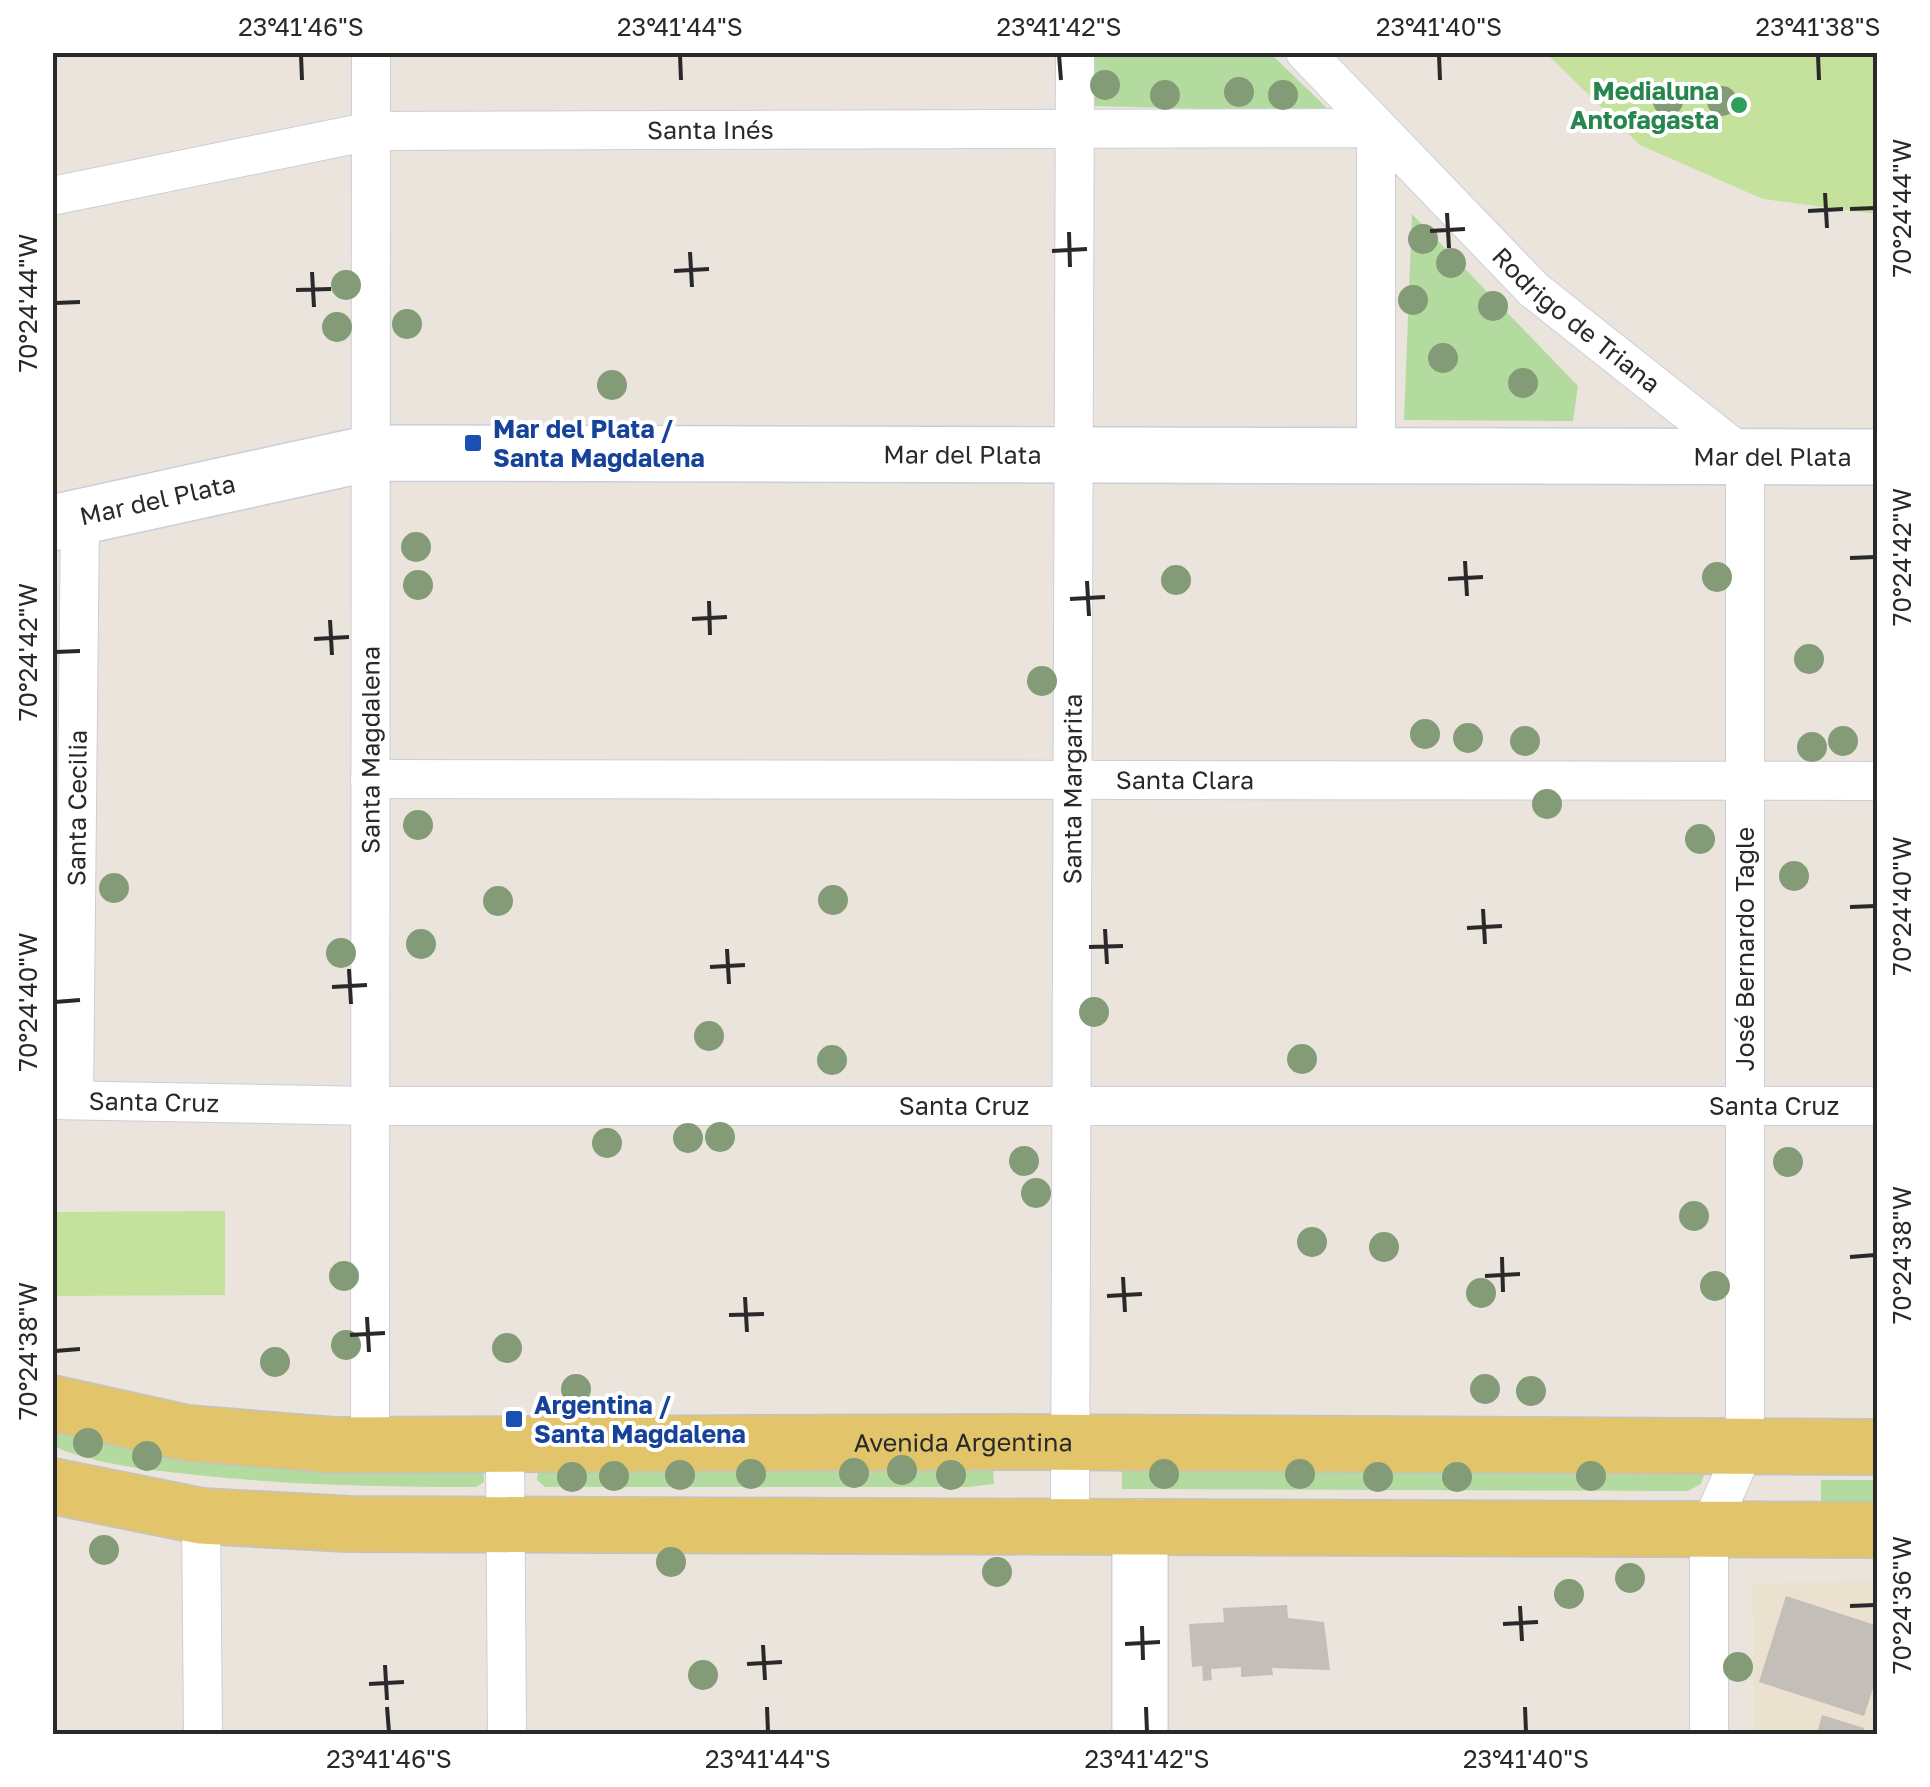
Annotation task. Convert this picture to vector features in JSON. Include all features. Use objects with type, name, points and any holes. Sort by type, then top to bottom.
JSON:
[{"type":"main road","name":"Avenida Argentina","points":[[52,1403],[136,1425],[217,1438],[370,1445],[1878,1447]]},
{"type":"main road","points":[[52,1486],[201,1516],[348,1524],[1878,1530]]},
{"type":"street","name":"Santa Magdalena","points":[[370,1445],[371,52]]},
{"type":"street","name":"Santa Margarita","points":[[1070,1527],[1075,52]]},
{"type":"street","name":"Rodrigo de Triana","points":[[1305,52],[1534,290],[1745,457]]},
{"type":"street","name":"Santa Inés","points":[[52,196],[371,131],[1376,128]]},
{"type":"street","points":[[1376,128],[1376,455]]},
{"type":"street","name":"Mar del Plata","points":[[66,520],[371,453],[1878,457]]},
{"type":"street","name":"José Bernardo Tagle","points":[[1709,1734],[1708,1529],[1745,1447],[1745,457]]},
{"type":"street","name":"Santa Cecilia","points":[[63,1100],[66,520]]},
{"type":"street","name":"Santa Clara","points":[[370,779],[1878,782]]},
{"type":"street","name":"Santa Cruz","points":[[63,1100],[370,1106],[1878,1106]]},
{"type":"street","points":[[506,1443],[508,1734]]},
{"type":"street","points":[[201,1516],[204,1734]]},
{"type":"street","points":[[1140,1528],[1140,1734]]},
{"type":"shaded area","points":[[1877,1582],[1877,1734],[1754,1734],[1753,1583]]},
{"type":"green space","points":[[1095,53],[1270,53],[1331,112],[1095,106]]},
{"type":"green space","name":"Medialuna Antofagasta","points":[[1546,53],[1877,53],[1877,214],[1763,199],[1640,145]]},
{"type":"green space","points":[[1412,214],[1578,386],[1573,421],[1404,420]]},
{"type":"green space","points":[[225,1211],[225,1295],[53,1296],[53,1212]]},
{"type":"green space","points":[[53,1420],[483,1465],[484,1482],[476,1487],[336,1485],[142,1469],[87,1458],[53,1446]]},
{"type":"green space","points":[[993,1465],[994,1484],[968,1487],[545,1487],[537,1480],[538,1471]]},
{"type":"green space","points":[[1122,1465],[1697,1468],[1704,1475],[1701,1484],[1688,1491],[1122,1489]]},
{"type":"green space","points":[[1821,1480],[1877,1480],[1877,1504],[1821,1504]]},
{"type":"building","points":[[1786,1596],[1878,1626],[1878,1673],[1864,1716],[1759,1682]]},
{"type":"building","points":[[1287,1605],[1288,1618],[1324,1622],[1330,1670],[1272,1668],[1273,1675],[1241,1677],[1241,1667],[1211,1669],[1212,1680],[1203,1681],[1202,1666],[1192,1667],[1189,1624],[1224,1622],[1223,1608]]},
{"type":"building","points":[[1822,1715],[1864,1728],[1862,1734],[1817,1734]]},
{"type":"place","name":"Medialuna Antofagasta","points":[[1739,105]]},
{"type":"place","name":"Mar del Plata / Santa Magdalena","points":[[473,443]]},
{"type":"place","name":"Argentina / Santa Magdalena","points":[[514,1419]]}]
